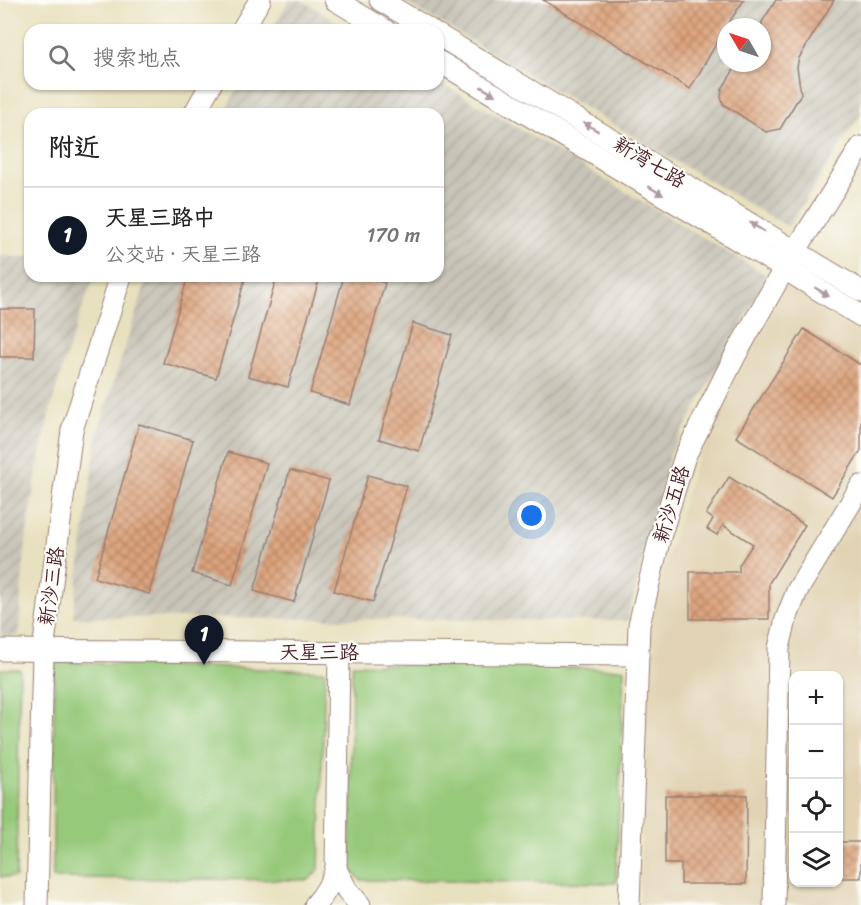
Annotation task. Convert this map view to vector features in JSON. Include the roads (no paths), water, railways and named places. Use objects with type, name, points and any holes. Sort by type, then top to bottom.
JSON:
[{"type":"street","points":[[246,24],[260,0]]},
{"type":"street","points":[[335,0],[375,24]]},
{"type":"street","points":[[380,0],[420,24]]},
{"type":"street","name":"新湾七路","points":[[444,39],[861,291]]},
{"type":"street","name":"新湾七路","points":[[444,66],[710,223],[861,316]]},
{"type":"street","points":[[197,108],[208,90]]},
{"type":"street","name":"新沙五路","points":[[629,905],[639,625],[660,537],[685,456],[736,354],[784,269],[861,147]]},
{"type":"street","name":"新沙三路","points":[[37,905],[43,651],[72,430],[119,282]]},
{"type":"street","points":[[774,905],[779,648],[786,619],[797,591],[861,486]]},
{"type":"street","name":"天星三路","points":[[0,650],[638,655]]},
{"type":"street","points":[[315,905],[331,883],[336,869],[339,652]]},
{"type":"street","points":[[336,869],[347,891],[360,905]]},
{"type":"place","name":"天星三路中","points":[[204,665]]}]
